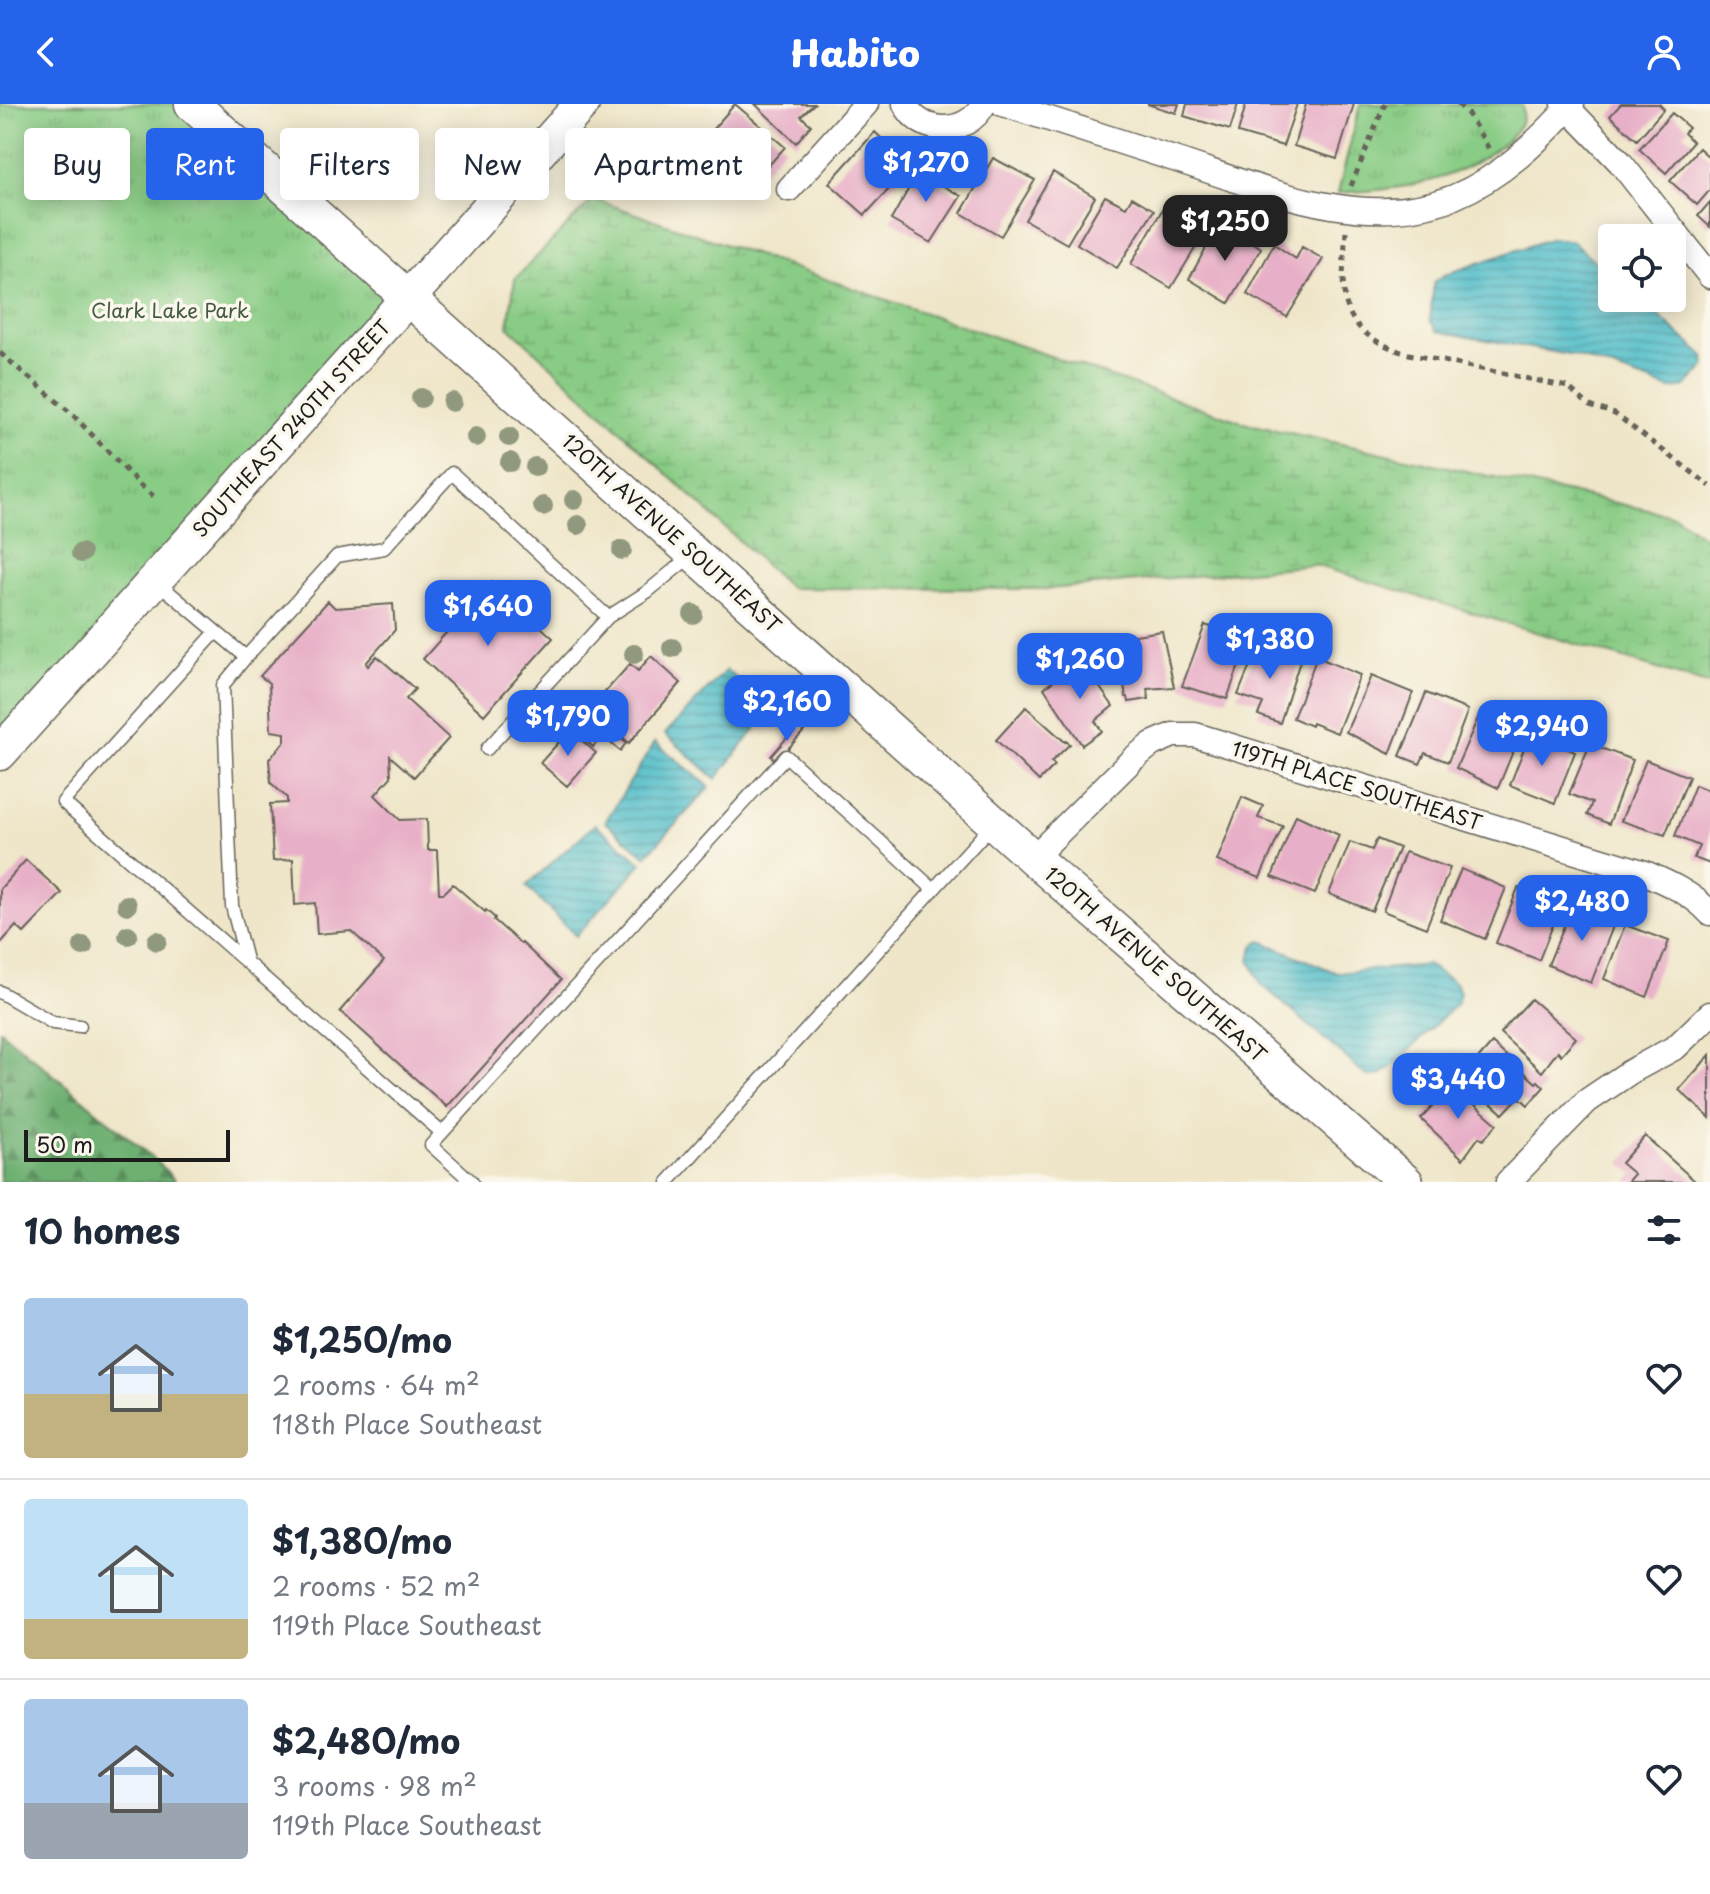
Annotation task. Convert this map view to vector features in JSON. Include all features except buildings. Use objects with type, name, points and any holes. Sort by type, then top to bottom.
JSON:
[{"type":"street","name":"120TH AVENUE SOUTHEAST","points":[[192,104],[1033,858],[1406,1182]]},
{"type":"street","name":"SOUTHEAST 240TH STREET","points":[[0,753],[582,104]]},
{"type":"street","points":[[789,189],[866,104]]},
{"type":"street","points":[[905,104],[916,120],[943,129],[970,121],[984,104]]},
{"type":"street","points":[[1003,104],[1310,203],[1385,209],[1418,206],[1451,198],[1502,170],[1520,158],[1568,105],[1620,162],[1710,276]]},
{"type":"street","name":"119TH PLACE SOUTHEAST","points":[[1033,858],[1152,744],[1173,735],[1195,735],[1645,873],[1691,897],[1710,913]]},
{"type":"street","points":[[1508,1182],[1587,1101],[1630,1072],[1676,1047],[1710,1014]]},
{"type":"lane","points":[[246,961],[232,906],[223,685],[337,556],[384,548],[452,473],[608,617]]},
{"type":"lane","points":[[487,749],[608,617],[647,592],[694,553]]},
{"type":"lane","points":[[154,580],[246,657]]},
{"type":"lane","points":[[216,632],[63,802],[442,1133]]},
{"type":"lane","points":[[472,1182],[431,1145],[786,756],[933,889]]},
{"type":"lane","points":[[668,1182],[994,822]]},
{"type":"lane","points":[[0,992],[53,1023],[80,1026]]},
{"type":"path","points":[[1385,104],[1352,179],[1348,208],[1341,286],[1345,306],[1355,323],[1379,344],[1404,353],[1568,387],[1590,406],[1615,414],[1710,486]]},
{"type":"path","points":[[1458,104],[1468,114],[1502,170]]},
{"type":"path","points":[[0,353],[72,414],[156,498]]},
{"type":"green space","name":"Clark Lake Park","points":[[0,104],[192,104],[219,128],[146,128],[146,200],[264,200],[264,168],[280,183],[280,200],[299,200],[408,297],[0,753]]},
{"type":"green space","points":[[1360,104],[1522,104],[1523,117],[1518,128],[1501,145],[1444,177],[1403,187],[1338,193]]},
{"type":"green space","points":[[592,200],[596,200],[1248,424],[1676,516],[1710,542],[1710,685],[1315,565],[1048,589],[790,588],[508,326],[515,279]]},
{"type":"green space","points":[[0,1030],[160,1164],[176,1182],[0,1182]]},
{"type":"water","points":[[1552,238],[1572,241],[1598,264],[1598,312],[1654,312],[1704,356],[1705,367],[1685,387],[1671,389],[1575,356],[1437,331],[1430,320],[1434,282],[1444,275]]},
{"type":"water","points":[[726,670],[772,708],[716,779],[665,734]]},
{"type":"water","points":[[655,742],[710,787],[646,856],[605,822]]},
{"type":"water","points":[[595,824],[642,863],[576,936],[526,886]]},
{"type":"water","points":[[1261,941],[1337,973],[1427,965],[1455,983],[1460,992],[1457,1003],[1394,1065],[1380,1075],[1367,1076],[1261,984],[1250,960],[1253,946]]}]
